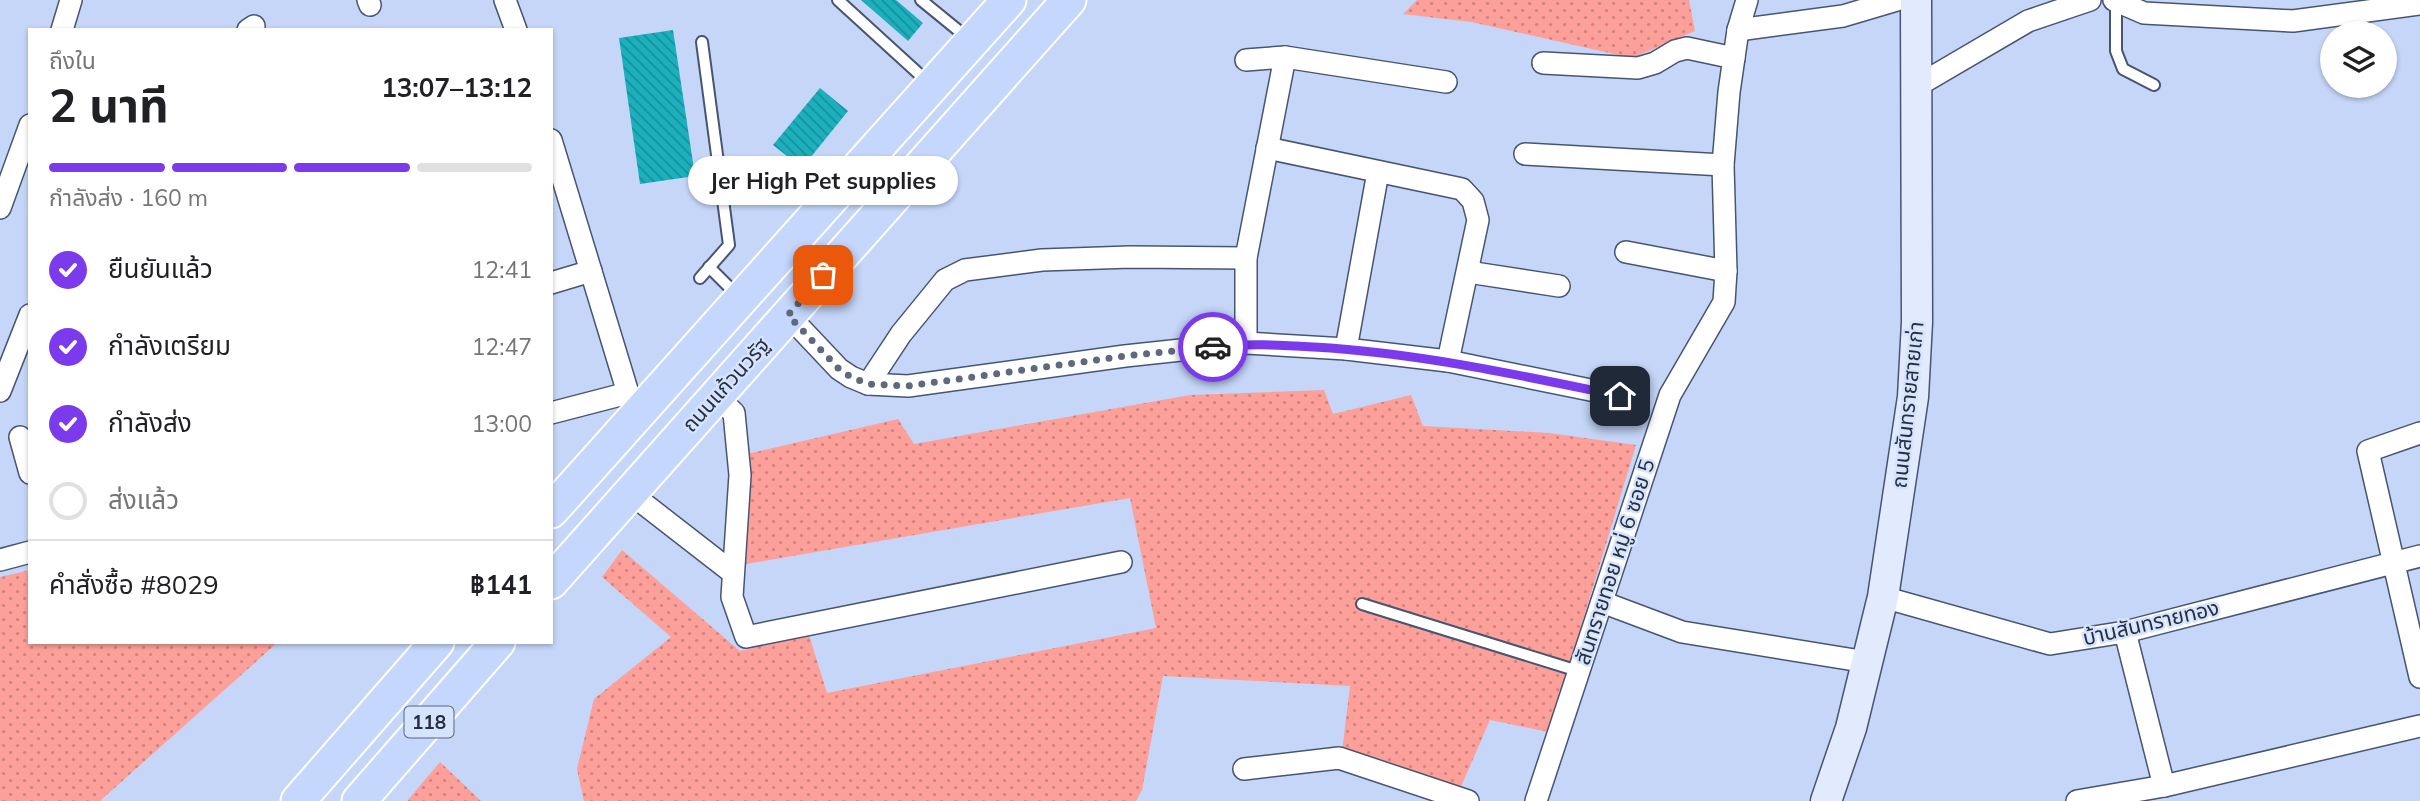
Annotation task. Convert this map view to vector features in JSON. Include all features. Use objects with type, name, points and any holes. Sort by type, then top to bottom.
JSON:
[{"type":"main road","points":[[553,508],[635,400],[741,299],[1009,0]]},
{"type":"main road","name":"ถนนแก้วนวรัฐ","points":[[553,580],[1069,0]]},
{"type":"main road","name":"ถนนสันทรายสายเก่า","points":[[1826,801],[1851,728],[1883,597],[1913,397],[1917,322],[1916,0]]},
{"type":"main road","name":"118","points":[[298,801],[435,644]]},
{"type":"main road","name":"118","points":[[359,801],[496,644]]},
{"type":"street","points":[[63,28],[71,0]]},
{"type":"street","points":[[505,0],[515,28]]},
{"type":"street","name":"สันทรายทอย หมู่ 6 ซอย 5","points":[[1536,801],[1670,395],[1724,302],[1726,271],[1723,165],[1738,30],[1747,0]]},
{"type":"street","points":[[1738,30],[1843,16],[1897,0]]},
{"type":"street","points":[[1917,86],[2028,21],[2090,0]]},
{"type":"street","points":[[2115,0],[2144,13],[2293,21],[2420,4]]},
{"type":"street","points":[[1544,63],[1638,68],[1687,48],[1734,58]]},
{"type":"street","points":[[1246,60],[1284,57],[1446,82]]},
{"type":"street","points":[[1246,343],[1246,258],[1284,57]]},
{"type":"street","points":[[0,208],[28,131]]},
{"type":"street","points":[[553,147],[591,271],[635,400],[553,413]]},
{"type":"street","points":[[1267,148],[1462,189],[1473,201],[1478,220],[1448,360]]},
{"type":"street","points":[[1525,154],[1723,165]]},
{"type":"street","points":[[1346,349],[1378,172]]},
{"type":"street","points":[[1626,252],[1726,271]]},
{"type":"street","points":[[868,384],[901,334],[945,280],[965,270],[1042,260],[1130,257],[1246,258]]},
{"type":"street","points":[[553,282],[591,271]]},
{"type":"street","points":[[1468,272],[1559,286]]},
{"type":"street","points":[[788,315],[839,369],[868,384],[908,386],[1125,356],[1246,343],[1346,349],[1448,360],[1620,396]]},
{"type":"street","points":[[0,391],[28,323]]},
{"type":"street","points":[[716,396],[734,413],[736,425],[740,475],[732,597],[746,637],[1121,562]]},
{"type":"street","points":[[2420,433],[2368,450],[2420,677]]},
{"type":"street","points":[[17,437],[28,467]]},
{"type":"street","points":[[630,493],[733,573]]},
{"type":"street","points":[[0,560],[28,553]]},
{"type":"street","name":"บ้านสันทรายทอง","points":[[1883,597],[2050,644],[2125,632],[2420,556]]},
{"type":"street","points":[[1602,601],[1682,632],[1867,662]]},
{"type":"street","points":[[2125,632],[2164,786]]},
{"type":"street","points":[[2077,801],[2164,786],[2420,726]]},
{"type":"street","points":[[1244,769],[1339,758],[1468,801]]},
{"type":"lane","points":[[838,0],[932,86]]},
{"type":"lane","points":[[921,0],[972,41]]},
{"type":"lane","points":[[2115,0],[2116,51],[2123,69],[2154,85]]},
{"type":"lane","points":[[700,278],[729,245],[702,42]]},
{"type":"lane","points":[[709,267],[741,299]]},
{"type":"lane","points":[[1362,604],[1578,671]]},
{"type":"shaded area","points":[[1417,0],[1689,0],[1695,31],[1632,58],[1471,22],[1403,14]]},
{"type":"shaded area","points":[[1324,390],[1333,414],[1411,395],[1423,426],[1549,433],[1636,445],[1549,732],[1490,720],[1460,789],[1342,752],[1350,686],[1163,676],[1142,790],[1136,801],[584,801],[577,769],[594,699],[671,637],[602,577],[622,550],[740,651],[809,635],[827,693],[1156,628],[1130,498],[746,564],[747,454],[898,419],[914,444],[1190,395]]},
{"type":"shaded area","points":[[28,570],[28,644],[276,644],[100,801],[0,801],[0,577]]},
{"type":"shaded area","points":[[440,762],[481,801],[407,801]]},
{"type":"building","points":[[861,0],[896,0],[923,23],[908,41]]},
{"type":"building","points":[[673,30],[695,176],[640,184],[619,38]]},
{"type":"building","points":[[820,88],[848,111],[802,168],[773,145]]},
{"type":"way so far","points":[[823,275],[788,315],[839,369],[868,384],[908,386],[1125,356],[1213,347]]},
{"type":"place","name":"Jer High Pet supplies","points":[[823,275]]},
{"type":"route","points":[[1213,347],[1246,343],[1346,349],[1448,360],[1620,396]]}]
